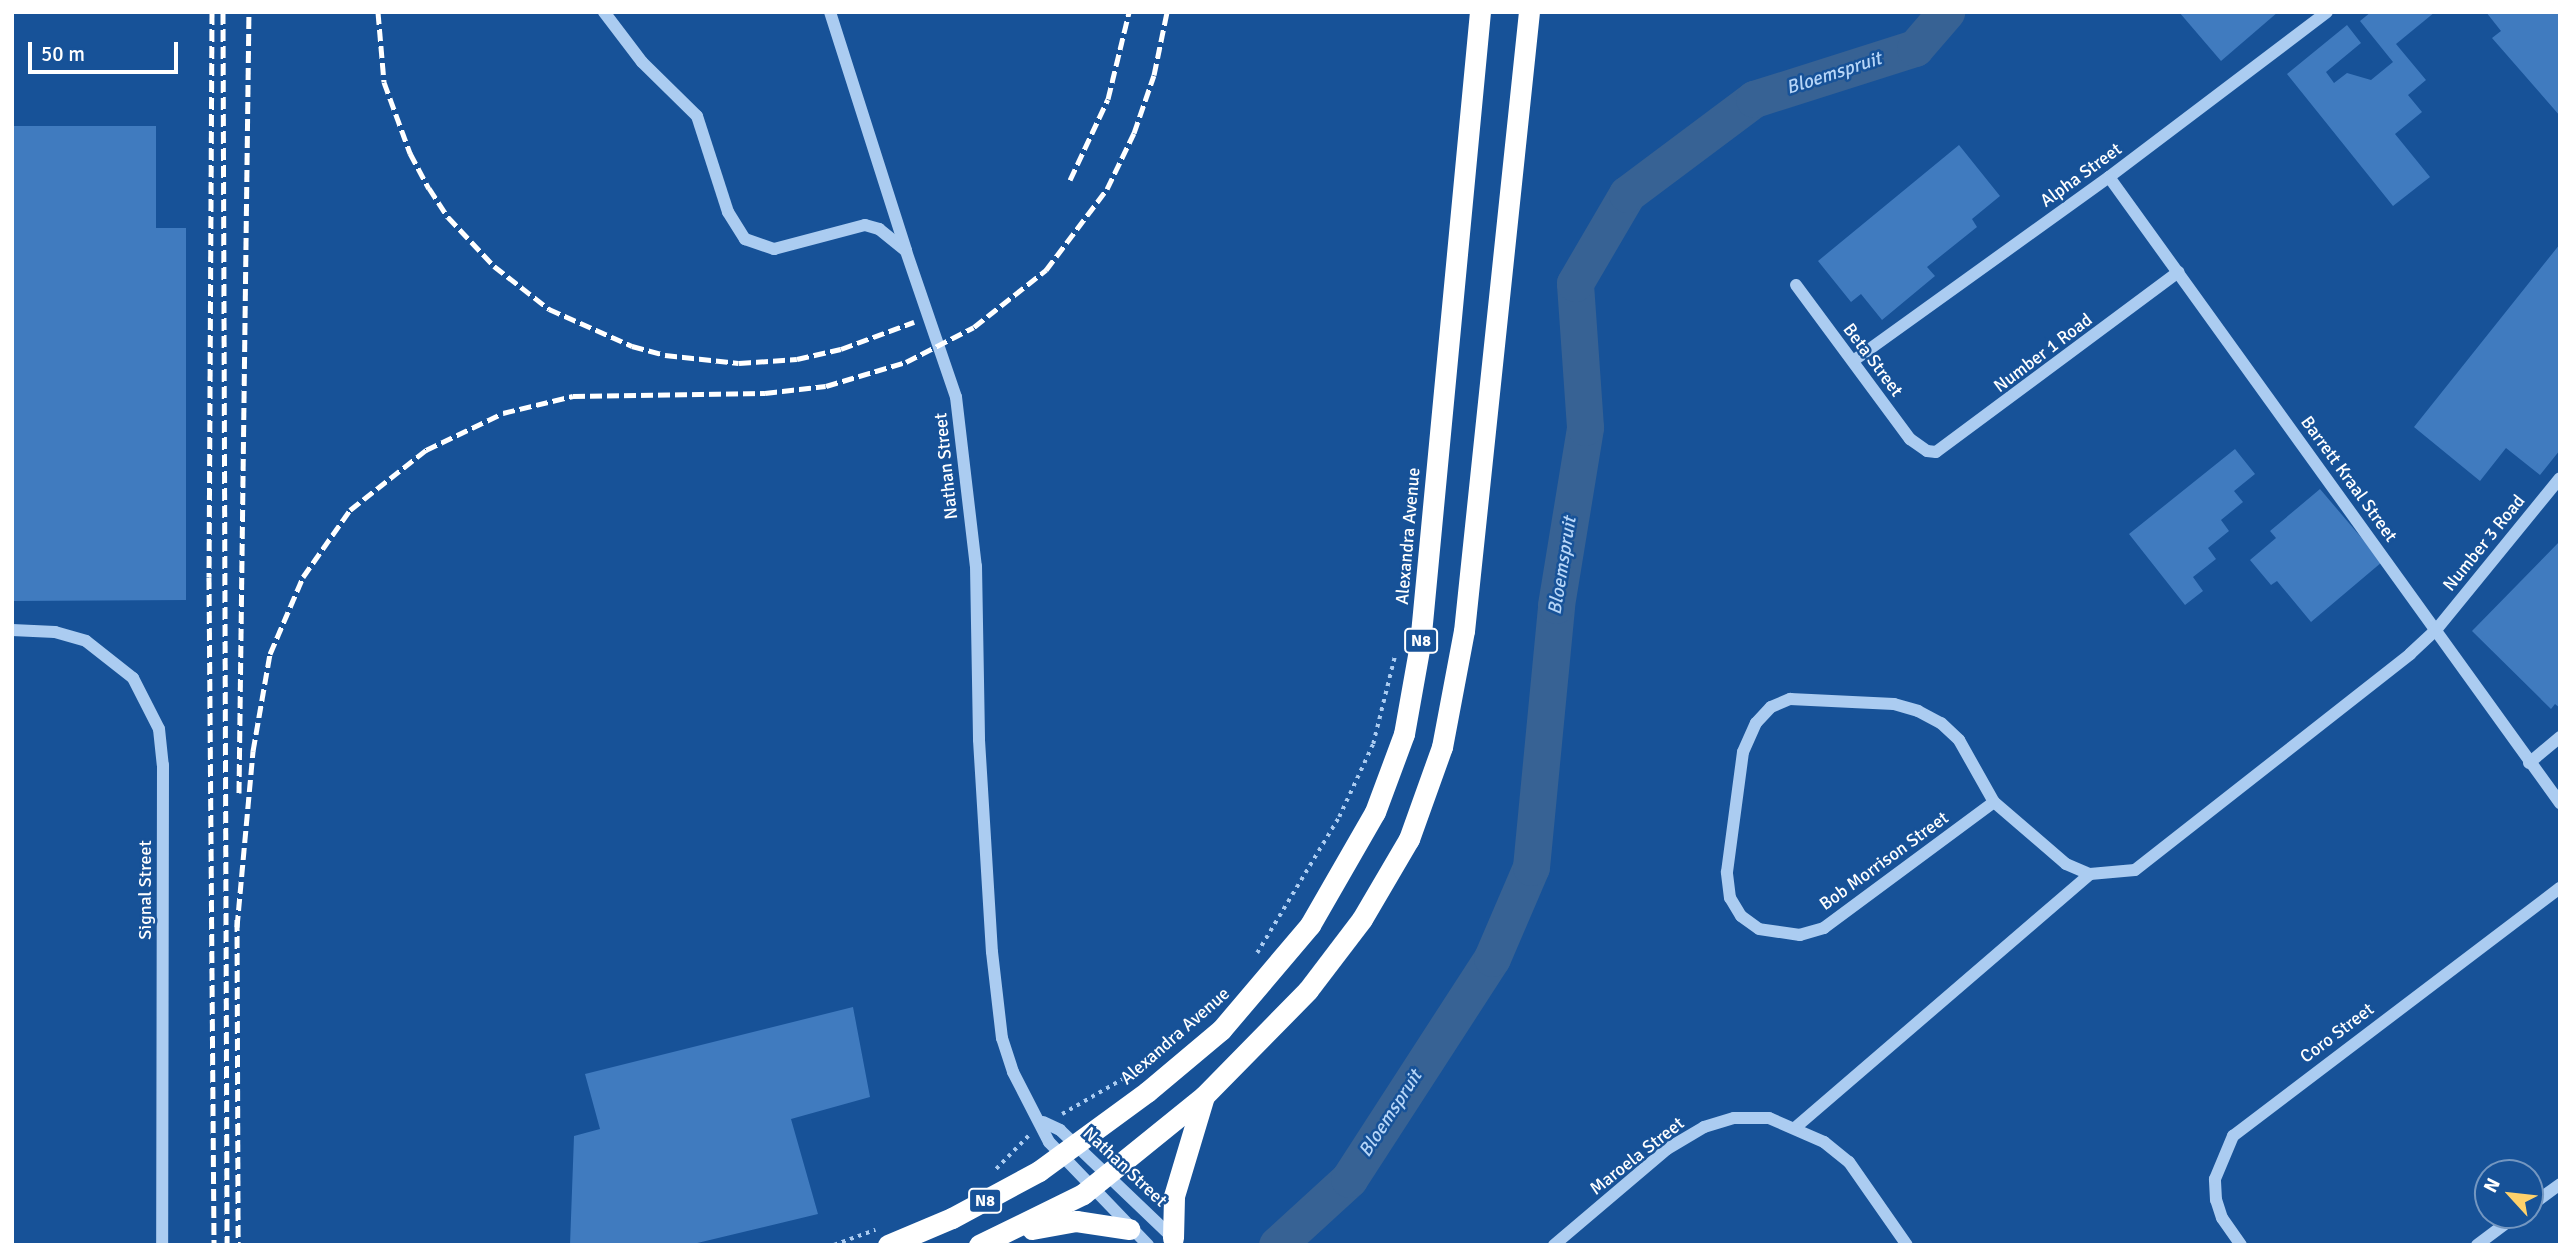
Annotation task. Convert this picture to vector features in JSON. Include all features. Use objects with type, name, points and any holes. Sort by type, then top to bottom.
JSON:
[{"type":"highway","name":"Alexandra Avenue","points":[[884,1237],[952,1218],[1069,1151],[1194,1054],[1266,981],[1332,892],[1391,771],[1410,706],[1420,644],[1480,12]]},
{"type":"highway","name":"N8","points":[[979,1245],[1090,1189],[1110,1176],[1204,1096],[1308,990],[1362,919],[1409,839],[1442,747],[1464,631],[1529,12]]},
{"type":"highway","points":[[1172,1237],[1174,1196],[1204,1096]]},
{"type":"highway","points":[[1002,1235],[1076,1221],[1129,1229]]},
{"type":"street","points":[[604,12],[642,62],[697,116],[728,212],[746,239],[774,249],[865,225],[879,229],[906,251]]},
{"type":"street","name":"Nathan Street","points":[[830,12],[957,410],[976,576],[979,740],[996,999],[1013,1072],[1043,1122],[1069,1151],[1090,1189],[1129,1229],[1149,1245]]},
{"type":"street","name":"Alpha Street","points":[[1853,361],[2109,177],[2327,12]]},
{"type":"street","name":"Barrett Kraal Street","points":[[2109,177],[2560,803]]},
{"type":"street","name":"Number 1 Road","points":[[1927,451],[1945,449],[2178,272]]},
{"type":"street","name":"Beta Street","points":[[1796,285],[1910,439],[1927,451]]},
{"type":"street","name":"Number 3 Road","points":[[2436,630],[2560,478]]},
{"type":"street","name":"Signal Street","points":[[12,630],[55,632],[95,646],[133,678],[159,729],[163,765],[162,1245]]},
{"type":"street","points":[[1796,1127],[2090,874],[2135,870],[2159,855],[2436,630]]},
{"type":"street","name":"Bob Morrison Street","points":[[1994,802],[1824,928],[1800,935],[1759,929],[1741,916],[1730,898],[1727,872],[1743,751],[1756,723],[1771,707],[1790,699],[1894,704],[1919,711],[1941,723],[1959,740],[1994,802],[2066,864],[2090,874]]},
{"type":"street","points":[[2529,763],[2560,737]]},
{"type":"street","name":"Coro Street","points":[[2241,1245],[2221,1218],[2216,1200],[2215,1179],[2233,1136],[2560,888]]},
{"type":"street","name":"Maroela Street","points":[[1554,1245],[1667,1149],[1704,1127],[1734,1118],[1769,1118],[1796,1127],[1849,1162],[1907,1245]]},
{"type":"street","name":"Nathan Street","points":[[1043,1122],[1049,1142],[1110,1176],[1172,1237]]},
{"type":"street","points":[[2544,1196],[2560,1184]]},
{"type":"street","points":[[2477,1245],[2498,1229]]},
{"type":"street","points":[[1149,1245],[1172,1237]]},
{"type":"path","points":[[1251,960],[1281,919],[1356,781],[1373,744],[1397,648]]},
{"type":"path","points":[[989,1177],[1043,1122],[1079,1108],[1144,1066]]},
{"type":"path","points":[[834,1245],[884,1237]]},
{"type":"building","points":[[2179,12],[2278,12],[2221,61]]},
{"type":"building","points":[[2371,12],[2435,12],[2396,44],[2426,80],[2408,95],[2422,112],[2395,134],[2430,177],[2393,206],[2287,74],[2347,25],[2361,43],[2326,72],[2334,83],[2347,73],[2371,80],[2393,62],[2360,21]]},
{"type":"building","points":[[2486,12],[2560,12],[2560,116],[2492,38],[2501,31]]},
{"type":"building","points":[[12,126],[156,126],[156,228],[186,228],[186,600],[12,601]]},
{"type":"building","points":[[1959,145],[2000,196],[1972,219],[1977,227],[1927,267],[1935,276],[1882,320],[1861,294],[1851,302],[1818,261]]},
{"type":"building","points":[[2560,244],[2560,450],[2540,475],[2506,448],[2480,481],[2414,427]]},
{"type":"building","points":[[2235,449],[2255,474],[2234,491],[2243,502],[2221,520],[2229,531],[2208,548],[2216,559],[2193,577],[2203,591],[2185,605],[2129,534]]},
{"type":"building","points":[[2320,489],[2382,562],[2311,622],[2277,581],[2271,585],[2250,560],[2276,538],[2270,531]]},
{"type":"building","points":[[2560,541],[2560,708],[2555,704],[2551,709],[2472,631]]},
{"type":"building","points":[[853,1007],[870,1097],[791,1119],[818,1214],[689,1245],[570,1245],[574,1136],[600,1129],[585,1074]]},
{"type":"waterway","name":"Bloemspruit","points":[[1277,1245],[1349,1179],[1492,958],[1531,867],[1556,605],[1585,427],[1575,283],[1627,194],[1754,99],[1915,48],[1946,12]]},
{"type":"railway","points":[[212,12],[209,577],[214,1245]]},
{"type":"railway","points":[[223,12],[227,1245]]},
{"type":"railway","points":[[239,793],[249,12]]},
{"type":"railway","points":[[378,12],[384,82],[410,153],[429,188],[448,217],[494,266],[549,309],[632,346],[665,355],[739,363],[797,359],[841,349],[914,322]]},
{"type":"railway","points":[[1070,180],[1108,99],[1129,12]]},
{"type":"railway","points":[[237,927],[253,751],[270,654],[303,577],[350,510],[426,450],[503,413],[573,396],[765,393],[826,386],[906,362],[974,327],[1046,270],[1107,189],[1134,133],[1154,75],[1167,12]]},
{"type":"railway","points":[[237,919],[238,1245]]}]
